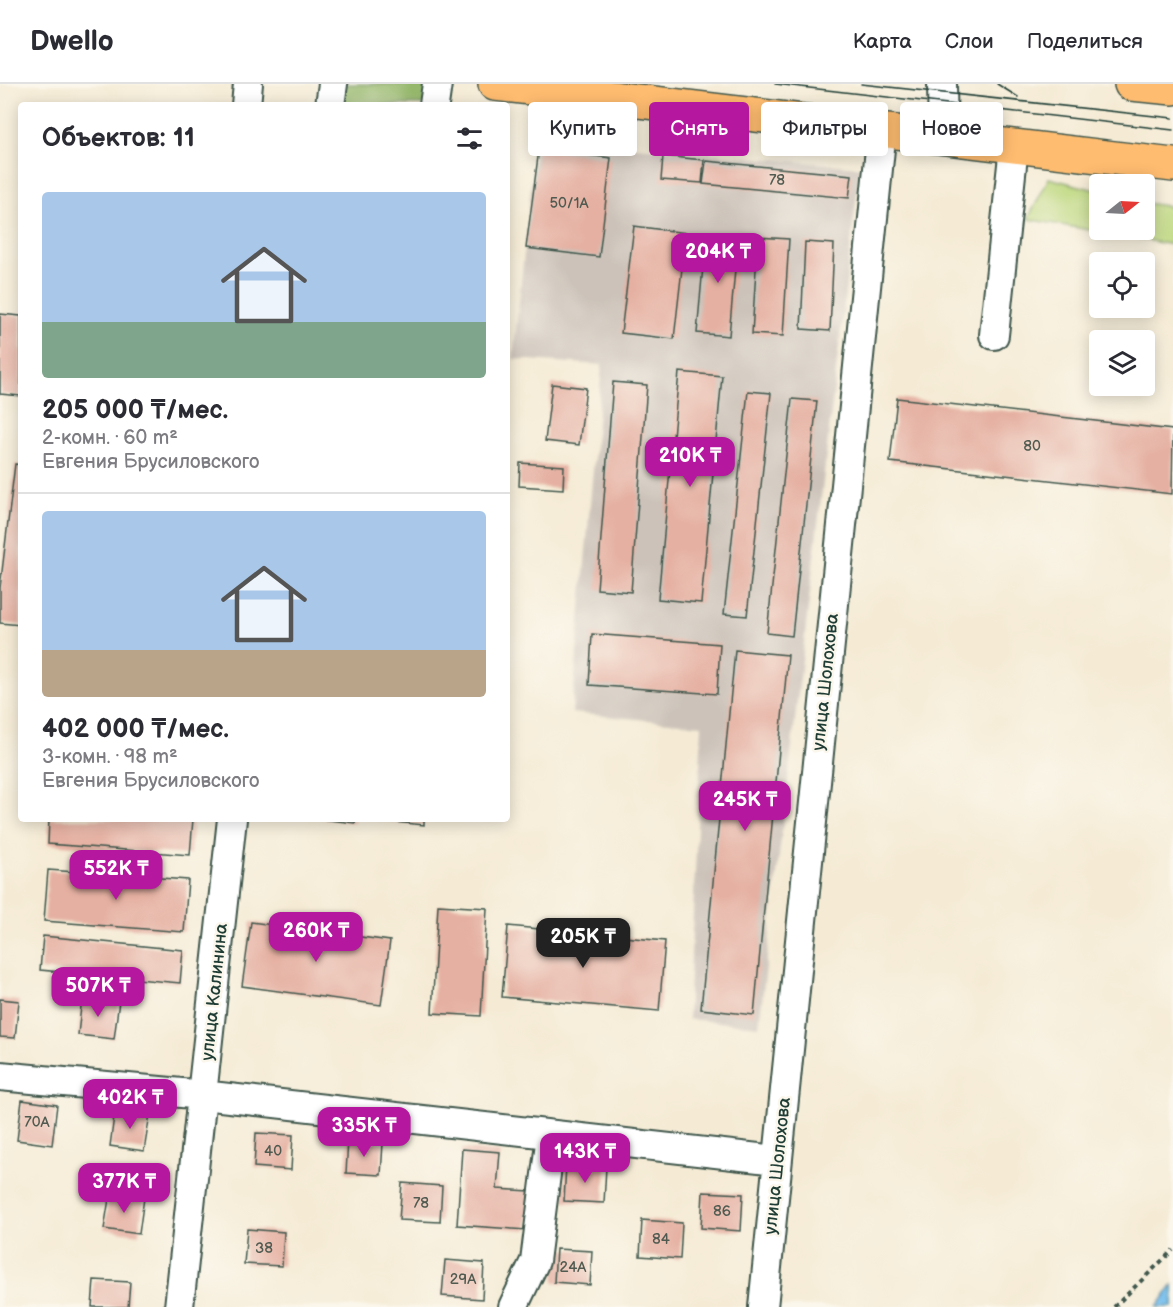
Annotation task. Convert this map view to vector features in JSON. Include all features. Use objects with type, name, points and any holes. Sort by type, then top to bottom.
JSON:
[{"type":"main road","points":[[495,84],[761,115]]},
{"type":"main road","points":[[1131,84],[1173,88]]},
{"type":"main road","points":[[1003,145],[1173,165]]},
{"type":"street","points":[[246,102],[249,84]]},
{"type":"street","points":[[330,102],[333,84]]},
{"type":"street","points":[[434,102],[437,84]]},
{"type":"street","points":[[942,84],[942,102]]},
{"type":"street","points":[[994,335],[1014,146]]},
{"type":"street","name":"улица Шолохова","points":[[763,1307],[879,156]]},
{"type":"street","name":"улица Калинина","points":[[179,1307],[232,822]]},
{"type":"street","points":[[0,1076],[203,1095],[777,1160]]},
{"type":"street","points":[[513,1307],[535,1261],[551,1135]]},
{"type":"path","points":[[1114,1307],[1173,1250]]},
{"type":"shaded area","points":[[637,147],[649,148],[649,156],[737,156],[860,167],[759,1026],[688,1019],[702,725],[572,713],[602,365],[513,359],[534,156],[637,156]]},
{"type":"green space","points":[[331,84],[406,84],[436,88],[434,102],[329,102]]},
{"type":"green space","points":[[1049,178],[1089,188],[1089,230],[1028,219]]},
{"type":"green space","points":[[1155,204],[1173,207],[1173,245],[1145,240],[1155,240]]},
{"type":"water","points":[[1173,1285],[1173,1307],[1157,1307]]},
{"type":"building","points":[[538,156],[611,158],[599,257],[526,248]]},
{"type":"building","points":[[663,156],[704,160],[702,183],[661,180]]},
{"type":"building","points":[[706,161],[852,175],[849,198],[703,184]]},
{"type":"building","points":[[634,226],[686,233],[674,339],[621,333]]},
{"type":"building","points":[[706,233],[738,236],[729,336],[697,333]]},
{"type":"building","points":[[758,237],[789,239],[783,336],[752,334]]},
{"type":"building","points":[[805,242],[834,244],[830,331],[801,329]]},
{"type":"building","points":[[0,314],[18,316],[18,396],[0,394]]},
{"type":"building","points":[[679,372],[722,376],[701,603],[658,599]]},
{"type":"building","points":[[613,382],[647,385],[631,592],[597,589]]},
{"type":"building","points":[[552,384],[586,388],[579,445],[545,441]]},
{"type":"building","points":[[748,391],[771,393],[747,616],[724,614]]},
{"type":"building","points":[[897,398],[1173,430],[1172,494],[890,462]]},
{"type":"building","points":[[792,399],[817,401],[792,636],[767,633]]},
{"type":"building","points":[[520,463],[564,466],[563,489],[519,486]]},
{"type":"building","points":[[15,464],[18,464],[18,625],[0,623],[0,588]]},
{"type":"building","points":[[592,634],[720,644],[717,694],[589,685]]},
{"type":"building","points":[[735,650],[788,655],[754,1015],[701,1009]]},
{"type":"building","points":[[49,822],[193,822],[190,855],[48,844]]},
{"type":"building","points":[[394,822],[424,822],[424,825]]},
{"type":"building","points":[[48,870],[188,880],[184,932],[44,921]]},
{"type":"building","points":[[438,905],[487,908],[481,1016],[432,1013]]},
{"type":"building","points":[[251,922],[390,941],[381,1005],[242,986]]},
{"type":"building","points":[[508,926],[665,941],[659,1011],[502,997]]},
{"type":"building","points":[[43,936],[183,950],[180,983],[40,970]]},
{"type":"building","points":[[82,997],[119,1001],[114,1039],[78,1035]]},
{"type":"building","points":[[0,999],[19,1001],[15,1038],[0,1037]]},
{"type":"building","points":[[22,1100],[57,1105],[52,1145],[17,1140]]},
{"type":"building","points":[[115,1109],[150,1114],[144,1151],[110,1146]]},
{"type":"building","points":[[256,1133],[293,1135],[291,1170],[254,1167]]},
{"type":"building","points":[[348,1140],[383,1143],[381,1175],[346,1173]]},
{"type":"building","points":[[462,1149],[500,1152],[497,1189],[530,1191],[527,1230],[457,1225]]},
{"type":"building","points":[[566,1165],[606,1167],[604,1203],[564,1201]]},
{"type":"building","points":[[402,1183],[442,1186],[440,1222],[399,1220]]},
{"type":"building","points":[[703,1192],[743,1194],[741,1231],[701,1228]]},
{"type":"building","points":[[110,1193],[144,1198],[139,1234],[104,1229]]},
{"type":"building","points":[[642,1220],[682,1223],[680,1259],[640,1256]]},
{"type":"building","points":[[247,1229],[284,1232],[282,1266],[244,1264]]},
{"type":"building","points":[[556,1249],[592,1251],[590,1285],[554,1282]]},
{"type":"building","points":[[445,1260],[484,1263],[482,1299],[442,1296]]},
{"type":"building","points":[[94,1280],[130,1282],[128,1307],[92,1307]]},
{"type":"tram line","points":[[775,84],[1173,130]]},
{"type":"tram line","points":[[861,84],[1173,118]]},
{"type":"tram line","points":[[997,84],[1018,97]]}]
